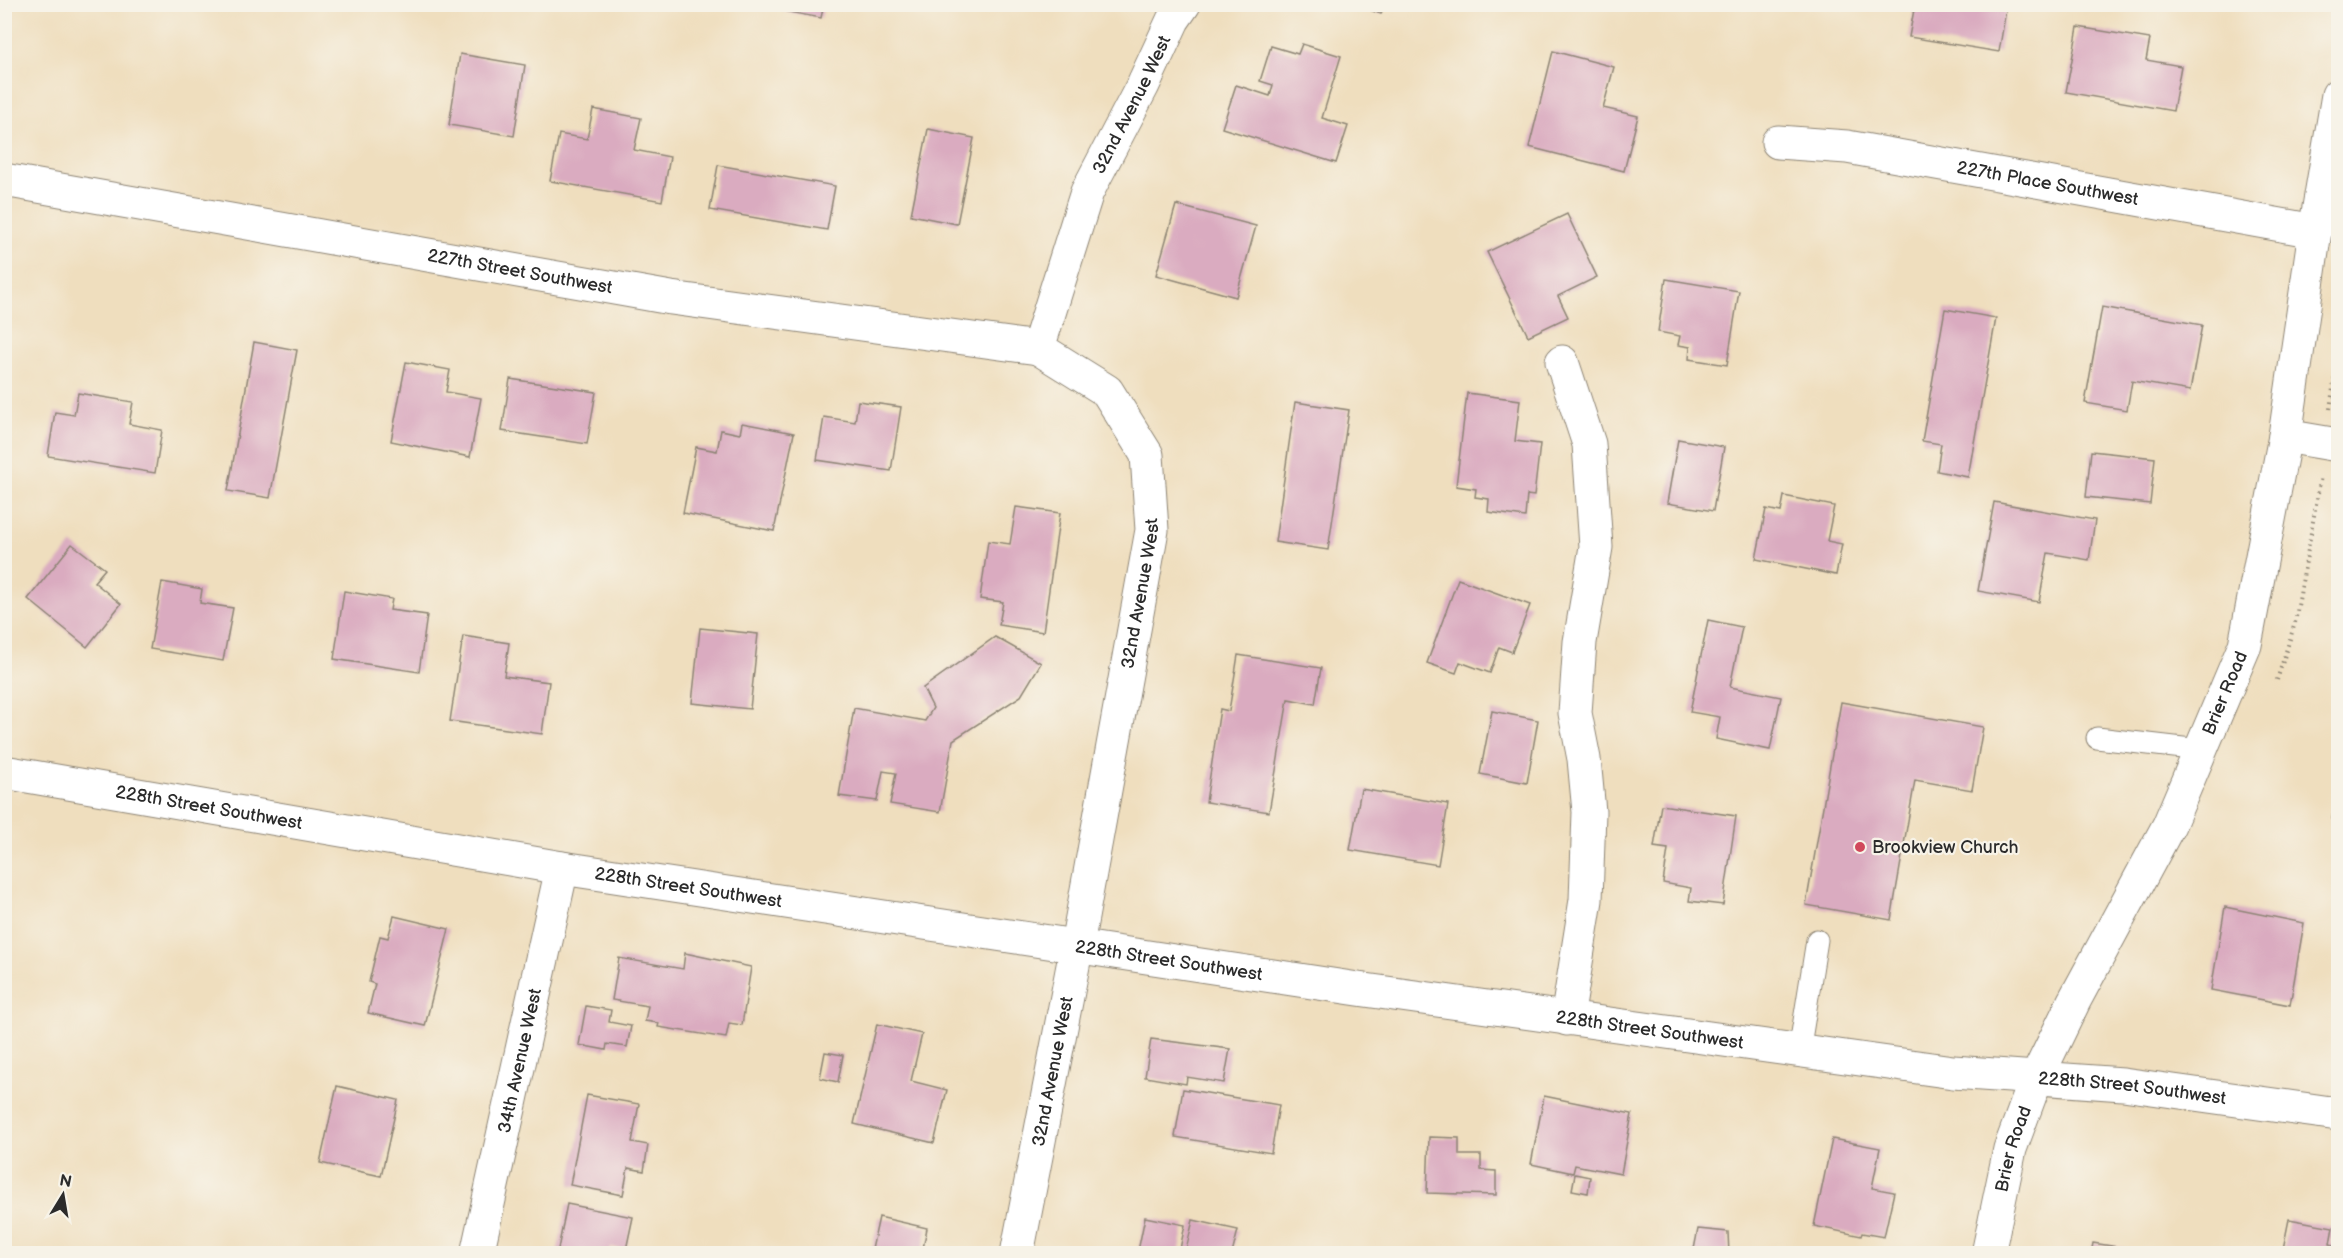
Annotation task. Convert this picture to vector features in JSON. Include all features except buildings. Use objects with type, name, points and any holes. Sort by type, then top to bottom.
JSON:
[{"type":"street","name":"32nd Avenue West","points":[[1017,1254],[1077,945],[1152,530],[1147,455],[1107,391],[1038,348],[1087,192],[1143,85],[1173,20],[1184,4]]},
{"type":"street","name":"Brier Road","points":[[1988,1254],[2010,1149],[2036,1079],[2074,1001],[2169,825],[2245,645],[2285,436],[2338,94]]},
{"type":"street","name":"227th Place Southwest","points":[[1778,142],[1847,147],[2315,231]]},
{"type":"street","name":"227th Street Southwest","points":[[4,180],[671,298],[1038,348]]},
{"type":"street","points":[[1562,362],[1589,444],[1596,547],[1580,642],[1575,712],[1584,759],[1589,812],[1586,900],[1567,1019]]},
{"type":"street","points":[[2285,436],[2332,444]]},
{"type":"street","name":"228th Street Southwest","points":[[4,772],[562,868],[1567,1019],[1970,1074],[2123,1084],[2338,1114]]},
{"type":"street","name":"34th Avenue West","points":[[477,1254],[562,868]]},
{"type":"lane","points":[[2097,738],[2200,750]]},
{"type":"lane","points":[[1799,1052],[1817,940]]},
{"type":"path","points":[[2277,680],[2295,623],[2320,484],[2332,444],[2338,354]]},
{"type":"place","name":"Brookview Church","points":[[1860,847]]}]
